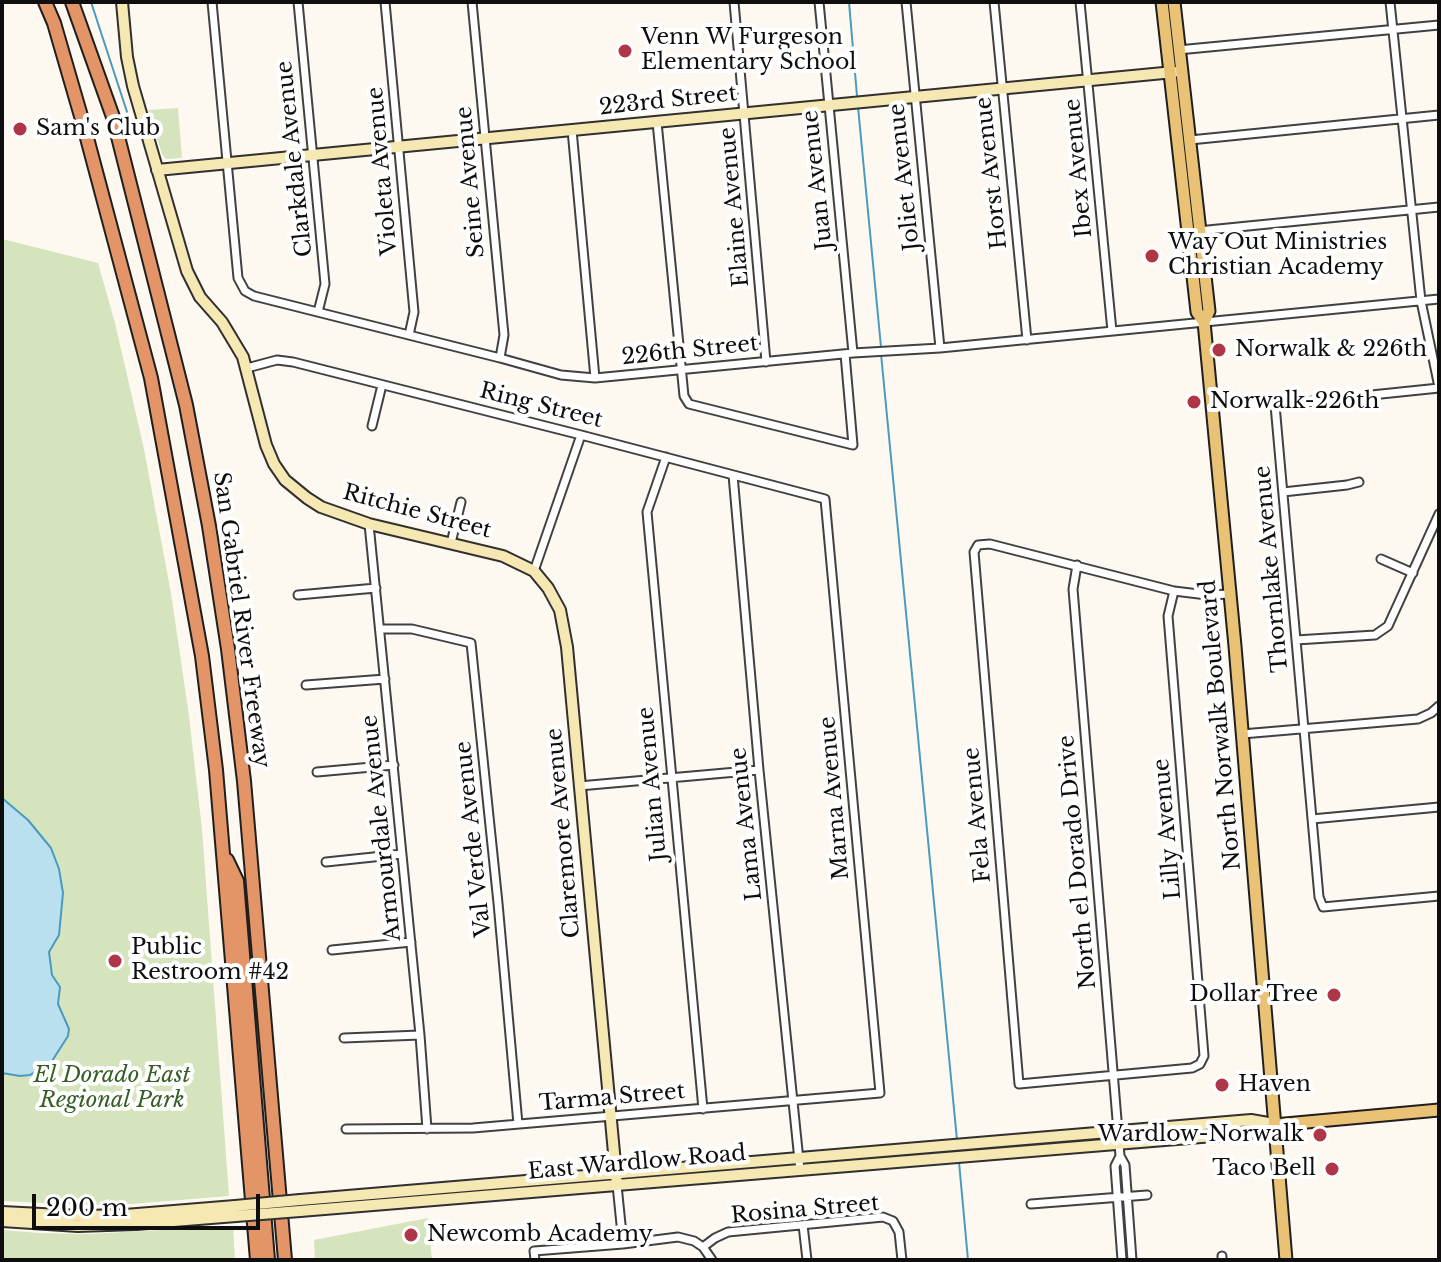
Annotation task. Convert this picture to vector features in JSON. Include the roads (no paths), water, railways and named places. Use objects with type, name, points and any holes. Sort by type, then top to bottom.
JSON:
[{"type":"highway","name":"San Gabriel River Freeway","points":[[45,2],[83,123],[151,378],[202,656],[216,770],[257,1260]]},
{"type":"highway","name":"San Gabriel River Freeway","points":[[72,2],[113,117],[186,405],[209,526],[244,781],[285,1260]]},
{"type":"highway","points":[[223,850],[237,881],[268,1260]]},
{"type":"main road","points":[[122,2],[128,66],[187,271],[200,297],[234,338],[247,368]]},
{"type":"main road","points":[[1162,2],[1174,51]]},
{"type":"main road","points":[[1174,2],[1174,51],[1194,232]]},
{"type":"main road","points":[[1176,72],[1190,140],[1194,232]]},
{"type":"main road","name":"223rd Street","points":[[157,170],[1176,72]]},
{"type":"main road","name":"North Norwalk Boulevard","points":[[1194,232],[1209,311],[1204,322],[1286,1260]]},
{"type":"main road","name":"Ritchie Street","points":[[247,368],[266,445],[274,464],[292,487],[321,507],[369,524],[503,556],[534,571]]},
{"type":"main road","name":"Claremore Avenue","points":[[534,571],[548,588],[560,610],[564,626],[617,1185]]},
{"type":"main road","name":"East Wardlow Road","points":[[2,1212],[96,1216],[235,1211],[617,1185],[1250,1133],[1274,1125],[1439,1110]]},
{"type":"main road","name":"East Wardlow Road","points":[[300,1206],[616,1173],[930,1146],[1251,1120],[1274,1125]]},
{"type":"main road","name":"East Wardlow Road","points":[[2,1221],[78,1226],[136,1224],[235,1211]]},
{"type":"street","name":"226th Street","points":[[212,2],[238,278],[245,291],[254,296],[561,375],[595,378],[1027,340],[1439,299]]},
{"type":"street","name":"Clarkdale Avenue","points":[[298,2],[325,284],[318,312]]},
{"type":"street","name":"Violeta Avenue","points":[[385,2],[414,312],[409,335]]},
{"type":"street","name":"Seine Avenue","points":[[472,2],[504,335],[500,358]]},
{"type":"street","name":"Elaine Avenue","points":[[734,2],[766,362]]},
{"type":"street","name":"Juan Avenue","points":[[681,370],[684,396],[689,404],[853,445],[849,354],[819,2]]},
{"type":"street","name":"Joliet Avenue","points":[[906,2],[940,348]]},
{"type":"street","name":"Horst Avenue","points":[[994,2],[1027,340]]},
{"type":"street","name":"Ibex Avenue","points":[[1080,2],[1112,331]]},
{"type":"street","points":[[1390,2],[1421,301],[1439,388]]},
{"type":"street","points":[[1174,51],[1439,25]]},
{"type":"street","points":[[1190,140],[1439,115]]},
{"type":"street","points":[[657,122],[681,370]]},
{"type":"street","points":[[572,130],[595,378]]},
{"type":"street","points":[[1194,232],[1439,207]]},
{"type":"street","name":"Ring Street","points":[[247,368],[277,360],[293,362],[825,499]]},
{"type":"street","points":[[372,426],[382,385]]},
{"type":"street","name":"Thornlake Avenue","points":[[1439,388],[1275,405],[1319,897],[1323,907],[1439,896]]},
{"type":"street","points":[[534,571],[581,435]]},
{"type":"street","name":"Julian Avenue","points":[[666,457],[647,512],[703,1109]]},
{"type":"street","name":"Lama Avenue","points":[[733,475],[759,770],[800,1170]]},
{"type":"street","points":[[1283,492],[1359,482]]},
{"type":"street","name":"Marna Avenue","points":[[825,499],[880,1093]]},
{"type":"street","points":[[451,543],[461,502]]},
{"type":"street","points":[[1296,640],[1375,635],[1388,626],[1439,514]]},
{"type":"street","name":"Armourdale Avenue","points":[[369,524],[427,1129]]},
{"type":"street","name":"Fela Avenue","points":[[1077,565],[990,544],[978,545],[974,552],[1019,1084],[1113,1076]]},
{"type":"street","points":[[1381,559],[1413,573]]},
{"type":"street","points":[[1077,565],[1174,591],[1230,594]]},
{"type":"street","name":"North el Dorado Drive","points":[[1077,565],[1073,589],[1120,1156],[1125,1165],[1132,1260]]},
{"type":"street","points":[[298,595],[376,588]]},
{"type":"street","name":"Lilly Avenue","points":[[1113,1076],[1192,1068],[1200,1064],[1204,1056],[1168,616],[1174,591]]},
{"type":"street","name":"Val Verde Avenue","points":[[380,629],[412,629],[471,643],[518,1124]]},
{"type":"street","points":[[306,685],[385,679]]},
{"type":"street","points":[[1242,734],[1418,719],[1439,706]]},
{"type":"street","points":[[317,772],[394,765]]},
{"type":"street","points":[[579,786],[759,770]]},
{"type":"street","points":[[1312,819],[1439,807]]},
{"type":"street","points":[[326,862],[402,854]]},
{"type":"street","points":[[332,950],[411,942]]},
{"type":"street","points":[[344,1038],[420,1035]]},
{"type":"street","name":"Tarma Street","points":[[346,1129],[473,1128],[880,1093]]},
{"type":"street","name":"North el Dorado Drive","points":[[1120,1156],[1115,1166],[1122,1260]]},
{"type":"street","name":"Claremore Avenue","points":[[617,1185],[623,1244]]},
{"type":"street","points":[[1031,1204],[1147,1195]]},
{"type":"street","name":"Rosina Street","points":[[703,1247],[728,1232],[883,1217],[893,1221],[899,1232],[902,1260]]},
{"type":"street","points":[[803,1225],[807,1260]]},
{"type":"street","points":[[1120,1236],[1130,1236]]},
{"type":"street","points":[[535,1256],[678,1237],[703,1247],[712,1260]]},
{"type":"water","points":[[2,798],[28,820],[51,848],[63,893],[59,935],[49,952],[52,975],[60,987],[58,1004],[69,1029],[68,1036],[52,1061],[30,1075],[20,1076],[2,1073]]},
{"type":"waterway","points":[[91,2],[130,125]]},
{"type":"waterway","points":[[849,2],[857,96]]},
{"type":"waterway","points":[[858,107],[881,347]]},
{"type":"waterway","points":[[881,354],[957,1140]]},
{"type":"waterway","points":[[959,1162],[968,1260]]},
{"type":"place","name":"Venn W Furgeson Elementary School","points":[[625,51]]},
{"type":"place","name":"Sam's Club","points":[[20,129]]},
{"type":"place","name":"Way Out Ministries Christian Academy","points":[[1152,256]]},
{"type":"place","name":"Norwalk & 226th","points":[[1219,350]]},
{"type":"place","name":"Norwalk-226th","points":[[1194,402]]},
{"type":"place","name":"Public Restroom #42","points":[[115,961]]},
{"type":"place","name":"Dollar Tree","points":[[1334,995]]},
{"type":"place","name":"Haven","points":[[1222,1085]]},
{"type":"place","name":"Wardlow-Norwalk","points":[[1320,1135]]},
{"type":"place","name":"Taco Bell","points":[[1332,1169]]},
{"type":"place","name":"Newcomb Academy","points":[[411,1235]]},
{"type":"park label","name":"El Dorado East Regional Park","points":[[112,1088]]}]
